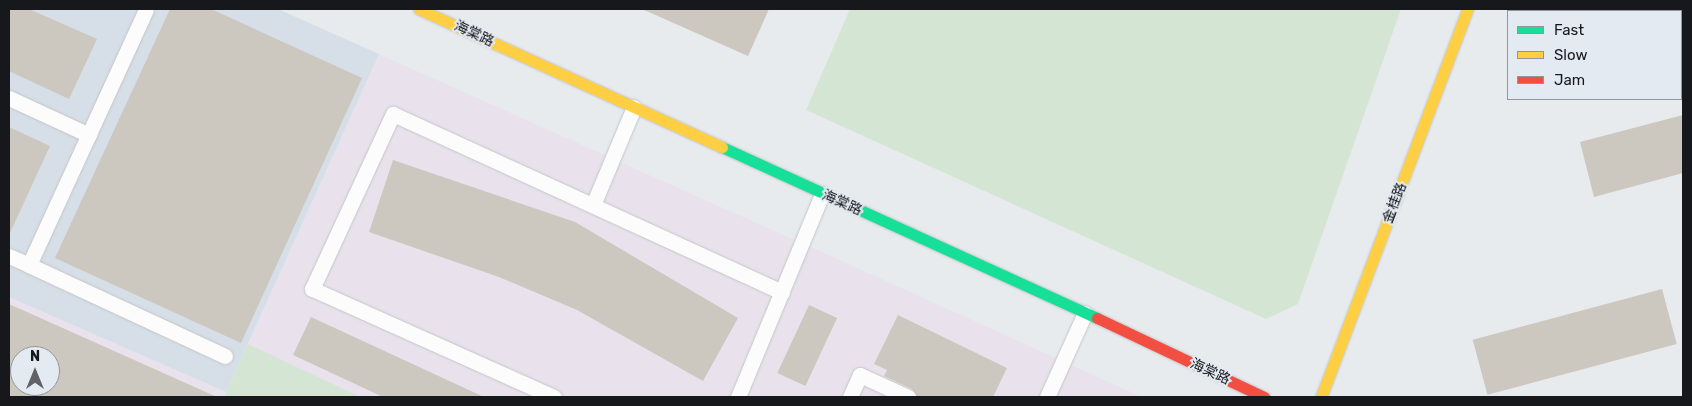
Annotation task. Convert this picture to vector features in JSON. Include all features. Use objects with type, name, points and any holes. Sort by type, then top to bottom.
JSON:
[{"type":"street","name":"海棠路","points":[[419,9],[1085,313],[1264,397]]},
{"type":"street","name":"金桂路","points":[[1321,397],[1468,9]]},
{"type":"lane","points":[[29,265],[146,9]]},
{"type":"lane","points":[[9,98],[89,135]]},
{"type":"lane","points":[[593,205],[634,107]]},
{"type":"lane","points":[[554,397],[312,289],[393,114],[782,292]]},
{"type":"lane","points":[[738,397],[822,194]]},
{"type":"lane","points":[[9,256],[225,356]]},
{"type":"lane","points":[[1047,397],[1085,313]]},
{"type":"lane","points":[[850,397],[860,375],[908,397]]},
{"type":"shaded area","points":[[9,9],[278,9],[379,54],[226,392],[9,297]]},
{"type":"shaded area","points":[[379,54],[1142,397],[9,397],[9,297],[226,392]]},
{"type":"green space","points":[[850,9],[1401,9],[1298,304],[1266,319],[806,110]]},
{"type":"green space","points":[[248,344],[360,397],[224,397]]},
{"type":"building","points":[[9,9],[29,9],[97,39],[69,99],[9,71]]},
{"type":"building","points":[[170,9],[211,9],[362,78],[241,343],[55,258]]},
{"type":"building","points":[[642,9],[769,9],[748,56]]},
{"type":"building","points":[[1683,115],[1683,173],[1594,197],[1580,142]]},
{"type":"building","points":[[9,127],[50,146],[9,235]]},
{"type":"building","points":[[393,160],[575,222],[738,318],[703,381],[577,310],[499,277],[369,232]]},
{"type":"building","points":[[1662,289],[1677,344],[1487,395],[1473,340]]},
{"type":"building","points":[[9,304],[217,397],[9,397]]},
{"type":"building","points":[[809,305],[837,318],[805,386],[777,373]]},
{"type":"building","points":[[898,315],[1007,368],[993,397],[917,397],[912,389],[884,376],[887,370],[874,364]]},
{"type":"building","points":[[311,317],[484,397],[383,397],[293,355]]},
{"type":"traffic: fast","points":[[722,147],[1097,318]]},
{"type":"traffic: slow","points":[[419,9],[722,147]]},
{"type":"traffic: slow","points":[[1321,397],[1468,9]]},
{"type":"traffic: jam","points":[[1097,318],[1264,397]]}]
